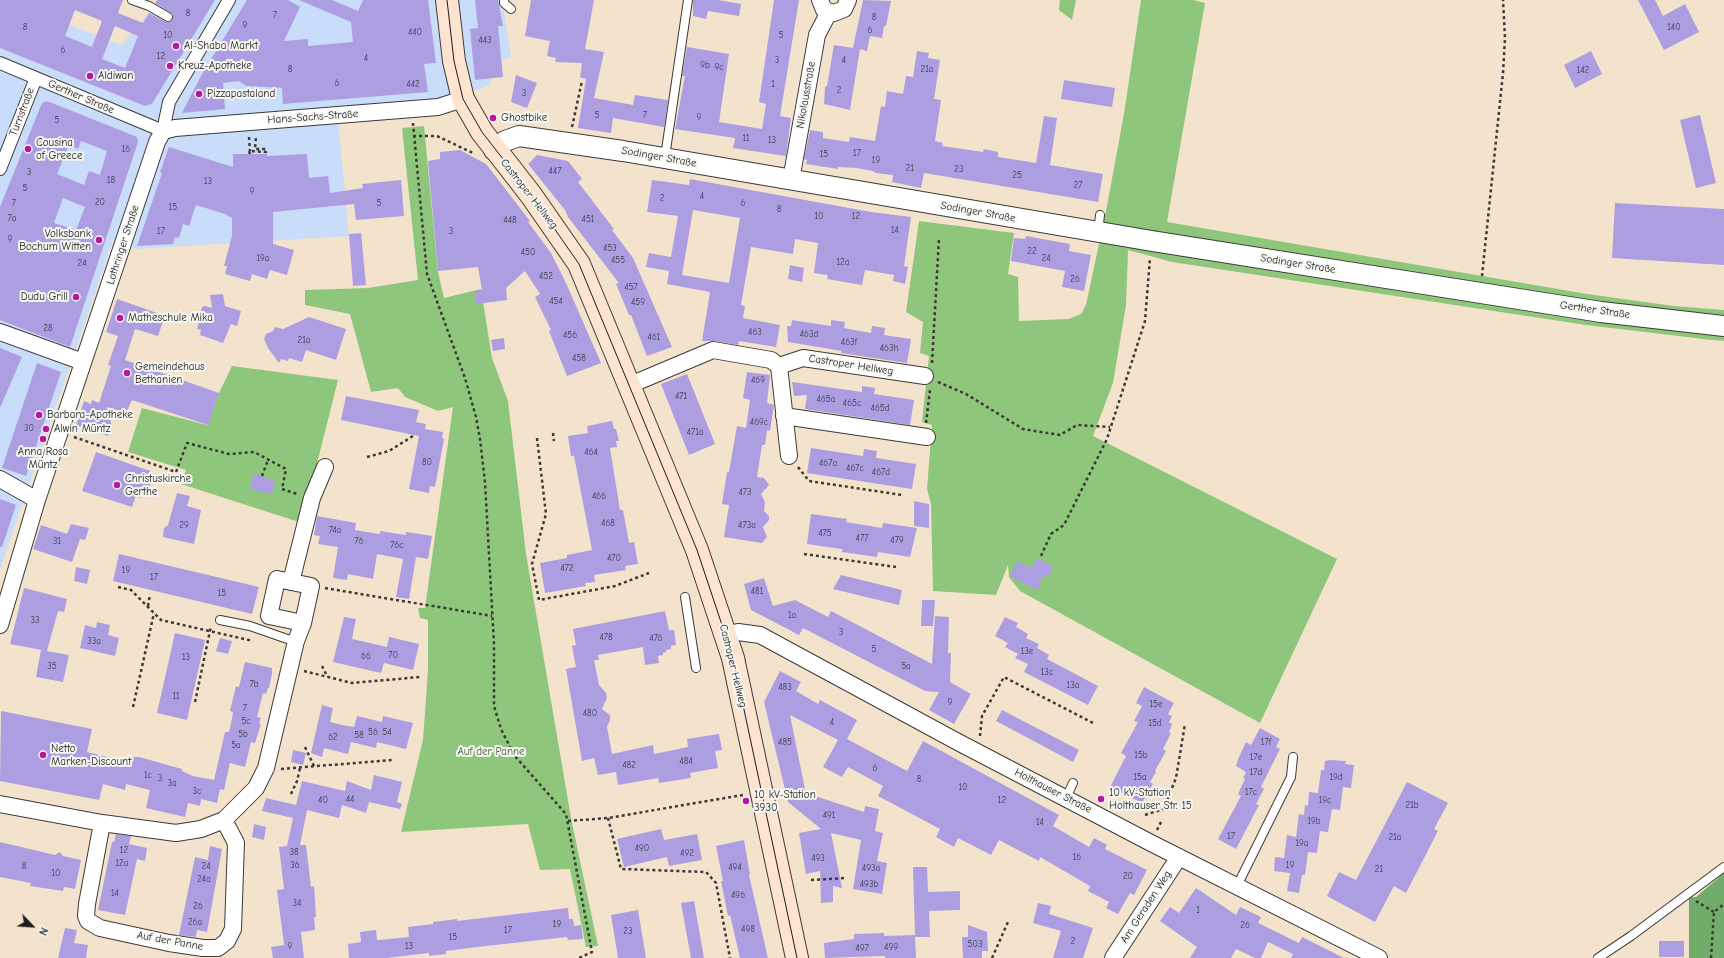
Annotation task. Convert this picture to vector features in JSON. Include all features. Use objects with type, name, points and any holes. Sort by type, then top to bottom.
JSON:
[{"type":"main road","name":"Castroper Hellweg","points":[[447,0],[454,61],[463,99],[488,153],[532,195],[579,264],[697,550],[727,634],[797,958]]},
{"type":"street","name":"Lothringer Straße","points":[[0,626],[37,500],[157,142],[163,131],[169,102],[230,0]]},
{"type":"street","name":"Nikolausstraße","points":[[791,180],[817,35],[824,6],[840,12],[844,9],[848,0]]},
{"type":"street","name":"Gerther Straße","points":[[0,63],[163,131]]},
{"type":"street","name":"Turnstraße","points":[[0,169],[36,78]]},
{"type":"street","name":"Hans-Sachs-Straße","points":[[163,131],[182,127],[412,110],[438,107],[463,99]]},
{"type":"street","name":"Sodinger Straße","points":[[488,153],[505,141],[519,136],[569,143],[791,180],[1099,224],[1152,241],[1473,291]]},
{"type":"street","name":"Gerther Straße","points":[[1473,291],[1601,312],[1724,326]]},
{"type":"street","points":[[0,332],[83,362]]},
{"type":"street","points":[[630,385],[713,350],[771,360],[779,366],[789,456]]},
{"type":"street","name":"Castroper Hellweg","points":[[779,366],[803,358],[928,378]]},
{"type":"street","points":[[784,416],[927,437]]},
{"type":"street","points":[[291,582],[312,498],[325,467]]},
{"type":"street","points":[[0,479],[37,500]]},
{"type":"street","points":[[0,804],[102,823],[176,833],[201,829],[224,820],[256,788],[266,768],[296,642],[304,622],[311,586],[277,579],[269,616],[304,622]]},
{"type":"street","name":"Holthauser Straße","points":[[727,634],[738,632],[760,635],[977,752],[1379,958]]},
{"type":"street","name":"Auf der Panne","points":[[102,823],[88,898],[86,916],[88,921],[100,928],[170,943],[203,948],[218,948],[227,941],[233,929],[236,843],[224,820]]},
{"type":"street","name":"Am Geraden Weg","points":[[1113,958],[1180,857]]},
{"type":"lane","points":[[132,0],[149,6],[168,17]]},
{"type":"lane","points":[[504,0],[504,3],[511,10]]},
{"type":"lane","points":[[665,158],[688,0]]},
{"type":"lane","points":[[685,597],[696,668]]},
{"type":"lane","points":[[220,620],[250,626],[296,642]]},
{"type":"lane","points":[[1237,886],[1292,777],[1293,757]]},
{"type":"lane","points":[[1066,798],[1073,783]]},
{"type":"lane","points":[[1598,958],[1631,936],[1724,867]]},
{"type":"path","points":[[1473,291],[1503,73],[1505,38],[1503,0]]},
{"type":"path","points":[[569,143],[582,81]]},
{"type":"path","points":[[412,110],[413,136],[427,274],[465,378],[476,417],[480,439],[485,482],[492,616],[494,706],[501,729],[514,755],[566,814],[592,952],[579,958]]},
{"type":"path","points":[[413,136],[437,136],[488,153]]},
{"type":"path","points":[[249,137],[250,153],[266,152],[266,149],[255,149]]},
{"type":"path","points":[[927,437],[926,423],[928,378],[939,238]]},
{"type":"path","points":[[1040,556],[1051,534],[1064,525],[1107,439],[1145,321],[1147,274],[1152,241]]},
{"type":"path","points":[[928,378],[966,394],[1023,429],[1060,435],[1077,425],[1110,427]]},
{"type":"path","points":[[60,432],[176,472],[187,443],[229,454],[254,452],[286,469],[282,489],[312,498]]},
{"type":"path","points":[[553,433],[554,441]]},
{"type":"path","points":[[367,457],[389,451],[414,436]]},
{"type":"path","points":[[537,438],[546,514],[532,564],[539,600],[615,586],[649,573]]},
{"type":"path","points":[[789,456],[809,481],[902,494]]},
{"type":"path","points":[[262,476],[268,460]]},
{"type":"path","points":[[804,554],[896,567]]},
{"type":"path","points":[[311,586],[492,616]]},
{"type":"path","points":[[118,588],[131,590],[161,620],[256,641]]},
{"type":"path","points":[[148,606],[150,594]]},
{"type":"path","points":[[133,707],[154,613]]},
{"type":"path","points":[[195,702],[209,631],[212,624]]},
{"type":"path","points":[[322,666],[327,676]]},
{"type":"path","points":[[290,668],[352,683],[420,677]]},
{"type":"path","points":[[977,752],[982,716],[1004,677],[1093,723]]},
{"type":"path","points":[[1145,815],[1163,809],[1166,803],[1176,778],[1185,724]]},
{"type":"path","points":[[305,747],[314,766]]},
{"type":"path","points":[[266,768],[300,768],[392,760]]},
{"type":"path","points":[[291,794],[297,781],[300,768]]},
{"type":"path","points":[[568,821],[608,818],[762,792]]},
{"type":"path","points":[[608,818],[621,869],[706,872],[716,883],[731,954],[730,958]]},
{"type":"path","points":[[811,880],[846,878]]},
{"type":"path","points":[[1686,895],[1714,912]]},
{"type":"path","points":[[1711,958],[1714,912],[1724,904]]},
{"type":"path","points":[[992,958],[1008,922]]},
{"type":"shaded area","points":[[0,0],[5,0],[121,45],[160,0],[502,0],[511,57],[496,62],[490,85],[476,90],[433,100],[337,108],[349,236],[137,249],[113,241],[0,569]]},
{"type":"green space","points":[[1060,0],[1076,0],[1072,20],[1059,10]]},
{"type":"green space","points":[[1141,0],[1193,0],[1205,3],[1167,222],[1587,294],[1674,306],[1724,310],[1724,341],[1712,340],[1586,325],[1172,262],[1128,250],[1126,305],[1113,383],[1093,436],[1337,559],[1260,723],[1020,591],[1009,577],[1008,565],[996,595],[933,591],[931,504],[927,489],[932,425],[922,422],[929,356],[920,353],[923,322],[906,312],[919,221],[1014,233],[1008,274],[1018,277],[1019,321],[1069,319],[1081,314],[1086,305],[1106,211],[1124,114]]},
{"type":"green space","name":"Auf der Panne","points":[[424,126],[438,272],[444,298],[481,289],[492,358],[508,401],[526,554],[571,818],[598,946],[586,947],[570,869],[540,870],[528,824],[401,832],[423,740],[428,670],[428,620],[420,618],[418,608],[425,608],[453,407],[438,411],[405,397],[398,388],[371,392],[350,314],[305,305],[305,290],[368,288],[418,280],[402,128]]},
{"type":"green space","points":[[232,366],[338,380],[302,523],[181,484],[186,470],[128,452],[142,408],[207,425],[219,393]]},
{"type":"green space","points":[[1724,873],[1724,958],[1689,958],[1689,897],[1696,897]]},
{"type":"building","points":[[0,0],[123,0],[118,13],[143,23],[149,13],[166,22],[173,20],[173,14],[155,3],[157,0],[215,0],[152,104],[145,106],[0,48]],"holes":[[[75,10],[102,21],[92,47],[65,36]],[[115,26],[138,36],[125,68],[102,59]]]},
{"type":"building","points":[[247,0],[288,0],[300,7],[284,41],[308,39],[308,46],[353,42],[351,22],[299,0],[332,0],[358,11],[363,0],[428,0],[436,63],[424,64],[428,92],[283,104],[282,88],[246,86],[239,81],[223,83],[225,109],[182,113],[202,74]]},
{"type":"building","points":[[475,0],[498,0],[503,26],[498,26],[503,77],[475,80],[470,29],[478,28]]},
{"type":"building","points":[[531,0],[594,0],[585,49],[604,52],[594,98],[633,105],[635,95],[668,100],[664,127],[613,118],[611,133],[578,128],[586,79],[580,77],[582,63],[555,62],[556,58],[547,56],[550,41],[525,36]]},
{"type":"building","points":[[693,0],[718,0],[741,4],[739,16],[708,11],[706,19],[693,16]]},
{"type":"building","points":[[774,0],[799,0],[780,116],[791,118],[786,156],[733,148],[735,138],[675,129],[685,76],[682,76],[687,47],[729,54],[719,122],[762,129],[766,104],[759,102]]},
{"type":"building","points":[[863,0],[891,1],[882,38],[870,36],[867,51],[860,49],[850,110],[824,104],[825,87],[827,86],[834,45],[859,49],[853,48]]},
{"type":"building","points":[[1638,0],[1655,0],[1663,16],[1685,4],[1699,32],[1664,50]]},
{"type":"building","points":[[917,51],[929,53],[928,58],[940,60],[934,99],[941,100],[935,141],[943,143],[942,146],[983,152],[984,149],[998,152],[998,157],[1036,163],[1044,116],[1057,118],[1050,165],[1103,174],[1098,202],[924,173],[921,188],[892,182],[893,175],[876,173],[857,168],[838,167],[838,169],[806,164],[807,160],[804,159],[810,130],[823,132],[823,138],[849,142],[850,137],[875,141],[881,106],[885,107],[887,91],[903,94],[906,76],[913,77]]},
{"type":"building","points":[[1591,51],[1602,74],[1575,88],[1564,65]]},
{"type":"building","points":[[516,75],[537,83],[527,108],[511,102]]},
{"type":"building","points":[[1064,80],[1115,88],[1112,107],[1061,99]]},
{"type":"building","points":[[47,101],[137,137],[138,142],[70,347],[0,320],[0,207],[42,103]],"holes":[[[81,141],[107,151],[100,175],[89,171],[84,185],[57,174],[69,145],[78,149]],[[63,198],[85,207],[76,230],[54,223]]]},
{"type":"building","points":[[1700,115],[1716,183],[1696,188],[1680,120]]},
{"type":"building","points":[[169,147],[233,167],[233,154],[267,154],[267,156],[307,154],[309,178],[328,176],[330,193],[363,188],[362,184],[401,180],[404,216],[356,220],[354,204],[273,212],[273,244],[294,250],[287,275],[270,270],[267,279],[252,274],[250,281],[225,274],[227,266],[224,266],[232,236],[232,218],[225,214],[196,205],[189,226],[183,224],[179,238],[175,237],[173,244],[137,246],[162,173],[160,172]]},
{"type":"building","points":[[460,150],[486,164],[530,221],[528,222],[551,253],[566,283],[601,363],[567,376],[549,331],[551,330],[535,297],[540,294],[525,271],[506,288],[507,300],[476,304],[474,291],[482,290],[478,267],[438,271],[428,161],[440,159],[440,152]]},
{"type":"building","points":[[537,155],[568,161],[582,179],[578,182],[614,229],[612,230],[633,258],[672,347],[647,356],[631,315],[629,315],[616,284],[619,283],[568,217],[565,210],[528,164]]},
{"type":"building","points":[[690,179],[871,212],[911,217],[904,266],[908,267],[905,284],[893,281],[894,275],[865,270],[862,285],[827,279],[828,275],[814,273],[818,243],[795,239],[793,254],[751,247],[741,305],[745,306],[743,318],[780,325],[776,347],[739,341],[738,345],[715,341],[702,341],[710,292],[667,284],[669,271],[646,267],[649,253],[671,257],[678,216],[647,212],[652,180],[689,185]],"holes":[[[693,210],[740,218],[729,283],[682,275]]]},
{"type":"building","points":[[1615,203],[1724,209],[1724,265],[1612,258]]},
{"type":"building","points":[[361,233],[366,285],[353,286],[349,234]]},
{"type":"building","points":[[1026,236],[1070,244],[1069,251],[1091,255],[1084,291],[1062,287],[1065,271],[1011,261],[1014,238],[1025,239]]},
{"type":"building","points":[[790,265],[804,268],[802,282],[788,279]]},
{"type":"building","points":[[223,294],[225,306],[241,311],[237,326],[231,324],[223,343],[200,335],[201,330],[197,329],[202,307],[205,306],[212,308],[210,295]]},
{"type":"building","points":[[117,299],[157,313],[164,318],[158,336],[135,329],[125,360],[219,393],[208,425],[132,400],[126,413],[107,407],[112,427],[108,436],[76,425],[84,401],[91,404],[92,400],[99,403],[111,366],[108,365],[118,336],[106,332]]},
{"type":"building","points":[[309,317],[346,329],[336,360],[306,350],[302,362],[289,358],[288,361],[281,359],[279,363],[268,348],[264,339],[266,334],[273,331],[275,327],[283,329]]},
{"type":"building","points":[[792,320],[831,326],[831,320],[845,322],[844,328],[871,333],[872,326],[885,328],[884,335],[911,339],[907,363],[841,353],[842,351],[788,342],[787,326],[791,326]]},
{"type":"building","points":[[504,338],[505,349],[493,351],[491,340]]},
{"type":"building","points":[[0,348],[22,357],[0,408]]},
{"type":"building","points":[[37,363],[61,372],[26,476],[2,468]]},
{"type":"building","points":[[747,372],[770,375],[767,403],[774,405],[770,431],[767,430],[765,445],[762,445],[757,477],[764,478],[769,485],[761,494],[765,502],[764,511],[769,516],[769,520],[763,527],[767,537],[762,543],[724,537],[729,505],[722,504],[727,472],[729,472],[737,426],[746,428],[750,400],[743,398]]},
{"type":"building","points":[[687,374],[715,444],[689,455],[661,384]]},
{"type":"building","points":[[792,382],[862,392],[862,386],[875,388],[874,394],[914,400],[910,425],[805,409],[807,395],[794,396]]},
{"type":"building","points":[[346,396],[419,410],[416,422],[426,424],[425,429],[443,432],[442,438],[444,439],[435,487],[430,486],[429,493],[409,489],[419,436],[341,420]]},
{"type":"building","points":[[612,421],[619,441],[616,441],[617,447],[610,448],[620,510],[623,510],[629,543],[634,542],[638,564],[625,566],[626,570],[594,575],[595,582],[585,583],[586,586],[545,593],[540,563],[567,558],[567,555],[592,550],[574,456],[571,456],[568,436],[588,433],[587,426]]},
{"type":"building","points":[[811,448],[863,456],[864,449],[877,451],[876,458],[916,464],[912,489],[807,473]]},
{"type":"building","name":"Christuskirche Gerthe","points":[[96,452],[150,471],[149,475],[153,476],[146,495],[142,494],[140,498],[136,496],[132,507],[82,491]]},
{"type":"building","points":[[254,473],[275,481],[272,494],[250,489]]},
{"type":"building","points":[[177,493],[190,496],[187,506],[201,510],[194,544],[163,537],[164,528],[168,525]]},
{"type":"building","points":[[0,499],[16,505],[2,547],[0,547]]},
{"type":"building","points":[[914,501],[929,504],[929,528],[914,526]]},
{"type":"building","points":[[811,514],[847,519],[846,522],[882,528],[883,523],[917,528],[910,557],[878,552],[877,557],[842,552],[842,549],[807,544]]},
{"type":"building","points":[[317,516],[356,523],[355,530],[380,534],[380,531],[406,535],[406,532],[432,536],[428,559],[416,557],[409,599],[396,597],[403,559],[377,554],[373,579],[348,574],[347,580],[333,578],[338,547],[318,544],[320,536],[314,535]]},
{"type":"building","points":[[71,524],[89,528],[85,540],[80,539],[72,562],[33,549],[41,525],[67,534]]},
{"type":"building","points":[[119,554],[259,587],[252,614],[113,581]]},
{"type":"building","points":[[1037,558],[1053,567],[1048,577],[1044,575],[1037,590],[1010,576],[1017,561],[1031,568]]},
{"type":"building","points":[[76,567],[90,570],[87,584],[74,581]]},
{"type":"building","points":[[841,575],[902,590],[899,605],[833,589]]},
{"type":"building","points":[[764,578],[773,606],[795,600],[828,617],[831,611],[932,664],[935,616],[949,617],[948,653],[951,653],[950,682],[971,694],[954,724],[929,710],[939,692],[925,691],[803,628],[799,635],[751,610],[744,584]]},
{"type":"building","points":[[24,588],[67,599],[64,612],[58,611],[47,651],[10,644]]},
{"type":"building","points":[[922,600],[935,600],[933,626],[921,626]]},
{"type":"building","points":[[665,611],[669,630],[674,630],[676,645],[671,646],[671,649],[666,650],[663,655],[658,656],[659,663],[645,665],[643,647],[598,655],[599,660],[594,660],[599,685],[606,693],[607,698],[602,709],[610,715],[610,720],[607,727],[612,754],[653,745],[654,754],[688,747],[687,739],[719,734],[722,750],[715,751],[718,768],[690,773],[691,778],[659,783],[658,778],[618,785],[616,772],[598,775],[594,758],[582,761],[566,669],[576,667],[572,646],[576,645],[573,629]]},
{"type":"building","points":[[344,617],[356,619],[352,639],[387,647],[389,637],[419,644],[413,670],[384,663],[381,673],[333,662]]},
{"type":"building","points":[[1005,617],[1018,623],[1016,627],[1028,634],[1026,638],[1039,644],[1037,648],[1049,655],[1047,659],[1098,686],[1088,705],[1024,672],[1028,664],[1015,658],[1018,654],[1005,647],[1008,643],[995,636]]},
{"type":"building","points":[[97,622],[110,625],[108,635],[119,638],[115,656],[80,648],[85,625],[96,628]]},
{"type":"building","points":[[175,633],[205,640],[187,720],[157,713]]},
{"type":"building","points":[[220,638],[232,641],[228,654],[216,651]]},
{"type":"building","points":[[41,650],[69,655],[63,682],[36,677]]},
{"type":"building","points":[[245,662],[272,668],[272,674],[269,688],[266,694],[263,693],[257,717],[261,718],[259,724],[261,724],[255,743],[251,742],[245,767],[230,763],[224,790],[220,789],[217,803],[201,799],[200,806],[188,803],[185,817],[146,808],[150,790],[126,784],[125,790],[103,784],[99,800],[0,781],[1,711],[92,729],[87,752],[131,763],[133,757],[139,757],[182,769],[182,771],[193,776],[214,780],[225,732],[229,732],[231,724],[233,712],[230,711],[236,686],[239,687]]},
{"type":"building","points":[[780,671],[801,682],[796,691],[818,704],[820,700],[857,720],[847,739],[907,771],[923,741],[1059,815],[1053,826],[1089,847],[1094,838],[1107,845],[1105,849],[1147,870],[1134,895],[1130,893],[1118,914],[1106,908],[1109,902],[1088,891],[1090,886],[1040,857],[1039,861],[999,840],[991,855],[958,838],[954,847],[936,837],[940,829],[878,796],[883,786],[848,767],[842,777],[823,767],[838,740],[790,715],[807,799],[815,796],[864,812],[865,806],[879,809],[875,831],[883,833],[877,861],[887,863],[882,894],[853,889],[861,840],[831,833],[842,888],[833,886],[833,902],[821,903],[820,871],[806,874],[799,833],[821,829],[788,802],[764,702]]},
{"type":"building","points":[[1144,687],[1174,703],[1168,714],[1172,716],[1169,722],[1172,724],[1169,732],[1171,733],[1163,749],[1166,751],[1150,782],[1153,784],[1142,803],[1110,787],[1126,756],[1121,753],[1138,722],[1134,721],[1142,706],[1136,703]]},
{"type":"building","points":[[322,705],[333,708],[330,722],[342,725],[354,727],[357,716],[382,722],[383,716],[413,723],[406,749],[377,742],[376,748],[351,742],[348,754],[324,748],[322,757],[311,753]]},
{"type":"building","points":[[1002,710],[1079,750],[1073,762],[996,721]]},
{"type":"building","points":[[1260,728],[1280,739],[1276,747],[1280,749],[1261,787],[1264,789],[1256,804],[1259,805],[1236,849],[1218,839],[1241,796],[1238,794],[1245,779],[1243,778],[1246,772],[1236,766],[1239,757],[1246,742],[1251,745]]},
{"type":"building","points":[[293,750],[306,753],[303,765],[291,762]]},
{"type":"building","points":[[1325,761],[1346,761],[1345,764],[1354,765],[1351,788],[1343,787],[1340,810],[1332,809],[1328,832],[1320,831],[1317,853],[1308,852],[1305,875],[1302,875],[1299,893],[1287,891],[1290,873],[1274,871],[1275,857],[1284,858],[1287,835],[1296,837],[1299,814],[1304,815],[1305,805],[1308,806],[1309,792],[1318,793],[1321,770],[1324,770]]},
{"type":"building","points":[[374,775],[402,782],[397,802],[402,804],[400,809],[369,802],[366,813],[342,805],[339,818],[307,810],[300,845],[306,845],[311,887],[314,886],[316,917],[314,917],[315,930],[301,932],[304,958],[273,958],[271,947],[284,945],[277,890],[284,889],[279,847],[287,846],[293,818],[262,811],[266,798],[296,805],[302,781],[345,791],[347,781],[371,790]]},
{"type":"building","points":[[1407,782],[1448,803],[1434,829],[1438,831],[1406,893],[1394,886],[1375,922],[1327,896],[1339,872],[1356,880]]},
{"type":"building","points":[[254,824],[266,827],[264,840],[252,837]]},
{"type":"building","points":[[661,829],[664,840],[697,834],[702,860],[669,866],[667,857],[624,867],[617,839]]},
{"type":"building","points":[[116,834],[131,836],[129,844],[147,848],[145,861],[137,859],[125,915],[98,910],[112,842],[114,842]]},
{"type":"building","points":[[744,840],[749,875],[768,958],[740,958],[730,915],[728,916],[716,846]]},
{"type":"building","points":[[0,842],[55,855],[60,852],[63,856],[81,860],[75,889],[64,887],[63,891],[30,886],[31,883],[0,877]]},
{"type":"building","points":[[210,846],[222,849],[207,932],[197,930],[196,937],[179,935],[195,857],[208,860]]},
{"type":"building","points":[[913,867],[927,867],[928,892],[960,891],[960,910],[929,911],[930,937],[915,937],[916,958],[885,958],[885,956],[825,958],[824,943],[854,939],[854,934],[884,933],[884,936],[915,935]]},
{"type":"building","points":[[1196,888],[1236,915],[1240,907],[1261,917],[1258,923],[1299,943],[1302,937],[1344,958],[1291,958],[1293,954],[1268,942],[1261,958],[1255,958],[1236,949],[1231,958],[1190,958],[1197,947],[1160,921],[1170,907],[1179,913]]},
{"type":"building","points":[[694,901],[704,958],[691,958],[681,903]]},
{"type":"building","points":[[1038,903],[1051,906],[1049,914],[1093,928],[1083,958],[1053,958],[1061,931],[1033,923]]},
{"type":"building","points":[[568,908],[569,919],[573,919],[574,926],[581,925],[583,939],[568,940],[567,937],[446,951],[446,954],[429,956],[429,953],[386,958],[349,958],[348,944],[361,942],[360,932],[376,930],[377,940],[409,937],[408,927],[433,924],[433,922],[457,919],[457,921]]},
{"type":"building","points":[[638,910],[646,958],[618,958],[611,915]]},
{"type":"building","points":[[968,925],[987,932],[988,951],[982,951],[982,958],[963,958],[962,937],[968,937]]},
{"type":"building","points":[[65,928],[77,930],[74,943],[88,945],[86,958],[58,958]]},
{"type":"building","points":[[1659,941],[1684,941],[1684,957],[1659,957]]},
{"type":"tram line","points":[[447,0],[454,61],[463,99],[482,132],[531,195],[579,264],[697,550],[733,658],[797,958]]},
{"type":"place","name":"Al-Shaba Markt","points":[[176,46]]},
{"type":"place","name":"Kreuz-Apotheke","points":[[170,66]]},
{"type":"place","name":"Aldiwan","points":[[90,76]]},
{"type":"place","name":"Pizzapastaland","points":[[199,94]]},
{"type":"place","name":"Ghostbike","points":[[493,118]]},
{"type":"place","name":"Cousina of Greece","points":[[28,149]]},
{"type":"place","name":"Volksbank Bochum Witten","points":[[99,240]]},
{"type":"place","name":"Dudu Grill","points":[[76,297]]},
{"type":"place","name":"Matheschule Mika","points":[[120,318]]},
{"type":"place","name":"Gemeindehaus Bethanien","points":[[127,373]]},
{"type":"place","name":"Barbara-Apotheke","points":[[39,415]]},
{"type":"place","name":"Alwin Müntz","points":[[46,429]]},
{"type":"place","name":"Anna Rosa Müntz","points":[[43,439]]},
{"type":"place","name":"Christuskirche Gerthe","points":[[117,485]]},
{"type":"place","name":"Netto Marken-Discount","points":[[43,755]]},
{"type":"place","name":"10 kV-Station Holthauser Str. 15","points":[[1101,799]]},
{"type":"place","name":"10 kV-Station 3930","points":[[746,801]]}]
